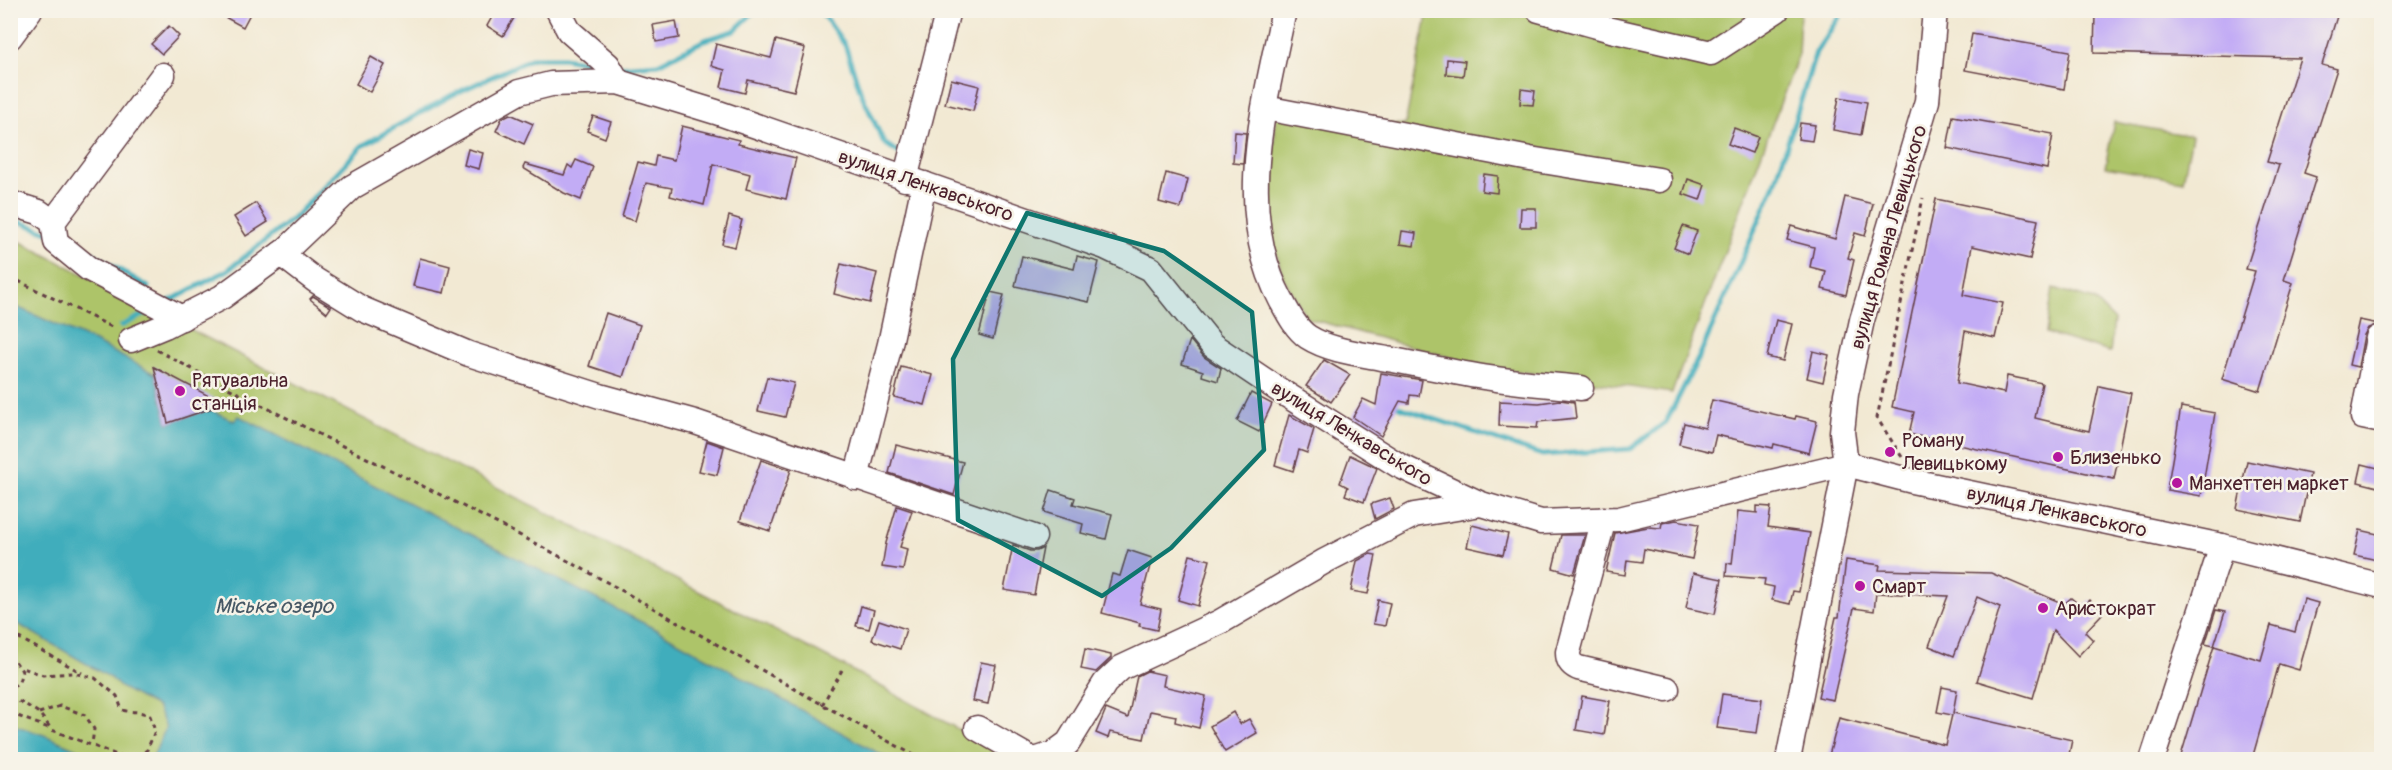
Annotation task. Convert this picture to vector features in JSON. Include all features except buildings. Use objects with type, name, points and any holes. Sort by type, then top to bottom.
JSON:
[{"type":"street","points":[[10,37],[30,10]]},
{"type":"street","points":[[856,478],[890,344],[914,181],[948,10]]},
{"type":"street","points":[[1284,10],[1259,136],[1256,176],[1257,221],[1261,244],[1276,290],[1303,333],[1321,343],[1378,357],[1489,378],[1581,388]]},
{"type":"street","points":[[1539,10],[1611,30],[1711,53],[1777,10]]},
{"type":"street","name":"вулиця Романа Левицького","points":[[1788,759],[1846,464],[1842,432],[1846,394],[1862,320],[1927,101],[1935,10]]},
{"type":"street","points":[[557,13],[569,31],[608,66],[618,82]]},
{"type":"street","points":[[163,75],[53,222],[56,242],[89,269],[182,318]]},
{"type":"street","name":"вулиця Ленкавського","points":[[133,339],[182,318],[222,297],[281,254],[352,187],[519,92],[551,84],[618,82],[716,112],[1105,247],[1151,269],[1212,345],[1398,465],[1481,504],[1541,522],[1619,519],[1846,464],[1912,481],[2223,546],[2382,586]]},
{"type":"street","points":[[1265,108],[1530,159],[1659,180]]},
{"type":"street","points":[[10,203],[39,212],[53,222]]},
{"type":"street","points":[[281,254],[315,280],[362,309],[469,354],[600,396],[694,422],[1034,537]]},
{"type":"street","points":[[2378,338],[2363,417],[2382,421]]},
{"type":"street","points":[[977,728],[1040,758],[1068,743],[1105,683],[1120,668],[1220,621],[1324,561],[1414,515],[1481,504]]},
{"type":"street","points":[[1604,519],[1568,659],[1578,668],[1667,689]]},
{"type":"street","points":[[2152,759],[2223,546]]},
{"type":"path","points":[[1903,458],[1877,418],[1923,198]]},
{"type":"path","points":[[10,277],[247,400],[546,549],[822,705],[923,759]]},
{"type":"path","points":[[10,633],[83,674],[95,678],[117,696],[122,710],[131,713],[144,712],[150,716],[155,731],[147,750],[137,757],[122,758],[92,744],[10,714]]},
{"type":"path","points":[[10,654],[22,671],[19,682],[10,689]]},
{"type":"path","points":[[20,667],[43,675],[83,674]]},
{"type":"path","points":[[822,705],[842,670]]},
{"type":"path","points":[[10,699],[39,713],[52,730]]},
{"type":"path","points":[[39,713],[60,706],[85,715],[94,729],[92,744]]},
{"type":"highlighted area","points":[[1027,213],[1164,251],[1252,312],[1264,450],[1171,548],[1102,596],[958,520],[953,359]]},
{"type":"green space","points":[[1428,11],[1800,11],[1798,56],[1672,393],[1482,366],[1307,318],[1283,277],[1270,229],[1276,112],[1405,125]]},
{"type":"green space","points":[[2114,122],[2192,136],[2183,181],[2105,167]]},
{"type":"green space","name":"Міське озеро","points":[[11,237],[844,666],[1012,759],[11,760]]},
{"type":"green space","points":[[2053,288],[2094,300],[2114,320],[2110,352],[2046,333]]},
{"type":"water","name":"Міське озеро","points":[[10,304],[93,341],[155,374],[168,423],[209,409],[234,421],[239,416],[657,630],[889,759],[152,759],[166,727],[157,707],[11,620]]},
{"type":"water","points":[[11,724],[44,735],[100,759],[11,759]]},
{"type":"waterway","points":[[619,67],[658,64],[705,40],[734,31],[756,10]]},
{"type":"waterway","points":[[820,10],[845,45],[861,93],[884,143],[904,156]]},
{"type":"waterway","points":[[1399,407],[1542,455],[1630,449],[1666,422],[1699,357],[1775,184],[1816,52],[1844,10]]},
{"type":"waterway","points":[[168,302],[228,270],[295,217],[362,146],[452,95],[533,58],[564,58],[592,63]]},
{"type":"waterway","points":[[10,218],[47,232]]},
{"type":"waterway","points":[[76,244],[148,287]]},
{"type":"waterway","points":[[121,326],[151,311]]},
{"type":"place","name":"Рятувальна станція","points":[[180,391]]},
{"type":"place","name":"Роману Левицькому","points":[[1890,452]]},
{"type":"place","name":"Близенько","points":[[2058,457]]},
{"type":"place","name":"Манхеттен маркет","points":[[2177,483]]},
{"type":"place","name":"Смарт","points":[[1860,586]]},
{"type":"place","name":"Аристократ","points":[[2043,608]]}]
